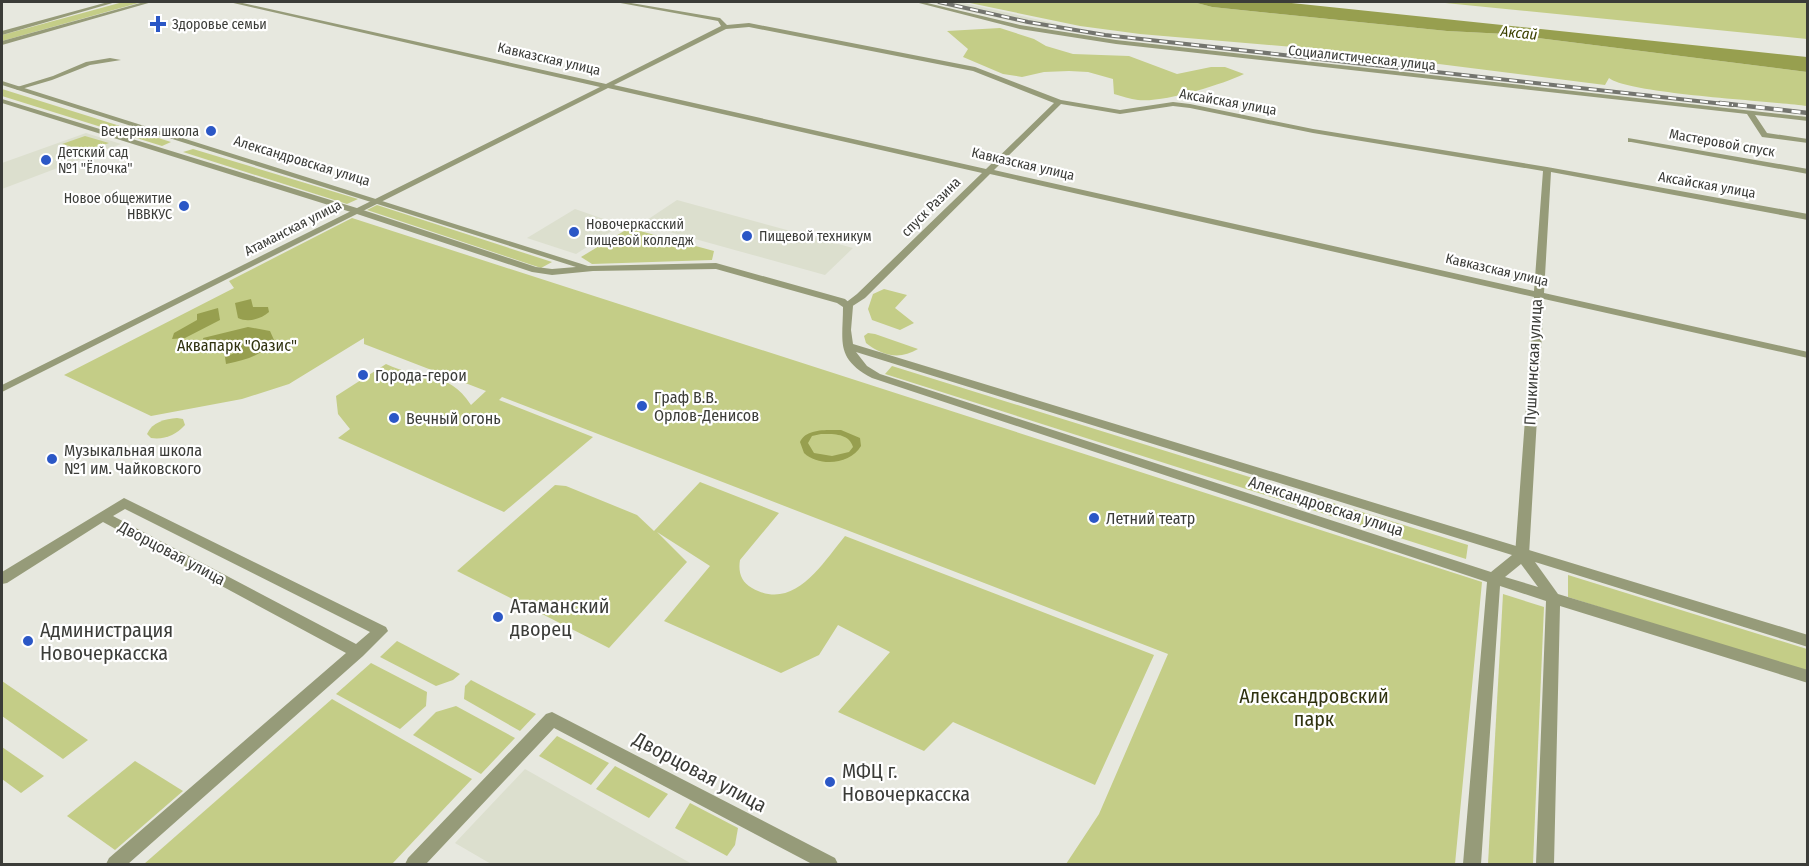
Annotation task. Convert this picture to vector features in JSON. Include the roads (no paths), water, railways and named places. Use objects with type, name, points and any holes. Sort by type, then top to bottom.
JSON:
[{"type":"street","points":[[2,33],[113,2]]},
{"type":"street","points":[[2,43],[149,2]]},
{"type":"street","name":"Кавказская улица","points":[[232,2],[1808,355]]},
{"type":"street","name":"Аксайская улица","points":[[618,2],[720,20],[725,27],[749,25],[975,69],[1059,102],[1120,112],[1173,104],[1190,106],[1313,131],[1547,169],[1808,217]]},
{"type":"street","points":[[656,9],[672,2]]},
{"type":"street","name":"Социалистическая улица","points":[[918,2],[1020,27],[1116,42],[1808,119]]},
{"type":"street","name":"Атаманская улица","points":[[2,389],[725,27]]},
{"type":"street","points":[[18,88],[61,75],[90,62],[102,59],[118,60]]},
{"type":"street","name":"Александровская улица","points":[[2,83],[593,268]]},
{"type":"street","name":"Александровская улица","points":[[2,101],[357,211],[535,270],[552,272],[593,268],[716,266],[841,301],[848,306]]},
{"type":"street","name":"спуск Разина","points":[[848,306],[861,296],[1059,102]]},
{"type":"street","points":[[1750,114],[1765,135],[1808,141]]},
{"type":"street","name":"Мастеровой спуск","points":[[1631,140],[1808,172]]},
{"type":"street","name":"Пушкинская улица","points":[[1522,555],[1537,294],[1547,169]]},
{"type":"street","points":[[848,306],[845,332],[848,346]]},
{"type":"street","name":"Александровская улица","points":[[848,346],[1522,555],[1808,641]]},
{"type":"street","name":"Александровская улица","points":[[848,346],[859,365],[876,376],[1553,598],[1808,678]]},
{"type":"street","name":"Дворцовая улица","points":[[124,503],[381,631],[358,652],[103,516],[124,503]]},
{"type":"street","points":[[2,579],[103,516]]},
{"type":"street","points":[[1472,864],[1494,578],[1522,555],[1553,598],[1545,864]]},
{"type":"street","points":[[115,864],[358,652]]},
{"type":"street","name":"Дворцовая улица","points":[[414,864],[552,718],[829,864]]},
{"type":"water","name":"Аксай","points":[[1193,2],[1282,2],[1807,57],[1807,72],[1506,34],[1447,31],[1212,7]]},
{"type":"water","points":[[251,299],[253,307],[268,307],[269,312],[254,320],[238,318],[235,303]]},
{"type":"water","points":[[218,308],[220,320],[185,338],[172,339],[174,333],[197,320],[197,314]]},
{"type":"water","points":[[248,327],[270,331],[274,340],[259,354],[226,364],[225,357],[237,352],[236,350],[207,353],[203,338]]},
{"type":"water","points":[[841,430],[860,438],[861,446],[850,457],[826,462],[804,453],[800,442],[807,434]],"holes":[[[835,434],[844,437],[851,442],[853,447],[849,452],[832,456],[814,453],[808,443],[812,436]]]},
{"type":"railway","points":[[939,2],[1028,22],[1105,35],[1733,105]]},
{"type":"railway","points":[[1720,103],[1808,113]]},
{"type":"place","name":"Здоровье семьи","points":[[158,24]]},
{"type":"place","name":"Вечерняя школа","points":[[211,131]]},
{"type":"place","name":"Детский сад №1 \"Ёлочка\"","points":[[46,160]]},
{"type":"place","name":"Новое общежитие НВВКУС","points":[[184,206]]},
{"type":"place","name":"Новочеркасский пищевой колледж","points":[[574,232]]},
{"type":"place","name":"Пищевой техникум","points":[[747,236]]},
{"type":"place","name":"Города-герои","points":[[363,375]]},
{"type":"place","name":"Граф В.В. Орлов-Денисов","points":[[642,406]]},
{"type":"place","name":"Вечный огонь","points":[[394,418]]},
{"type":"place","name":"Музыкальная школа №1 им. Чайковского","points":[[52,459]]},
{"type":"place","name":"Летний театр","points":[[1094,518]]},
{"type":"place","name":"Атаманский дворец","points":[[498,617]]},
{"type":"place","name":"Администрация Новочеркасска","points":[[28,641]]},
{"type":"place","name":"МФЦ г. Новочеркасска","points":[[830,782]]},
{"type":"park label","name":"Аквапарк \"Оазис\"","points":[[237,345]]},
{"type":"park label","name":"Александровский парк","points":[[1314,708]]}]
